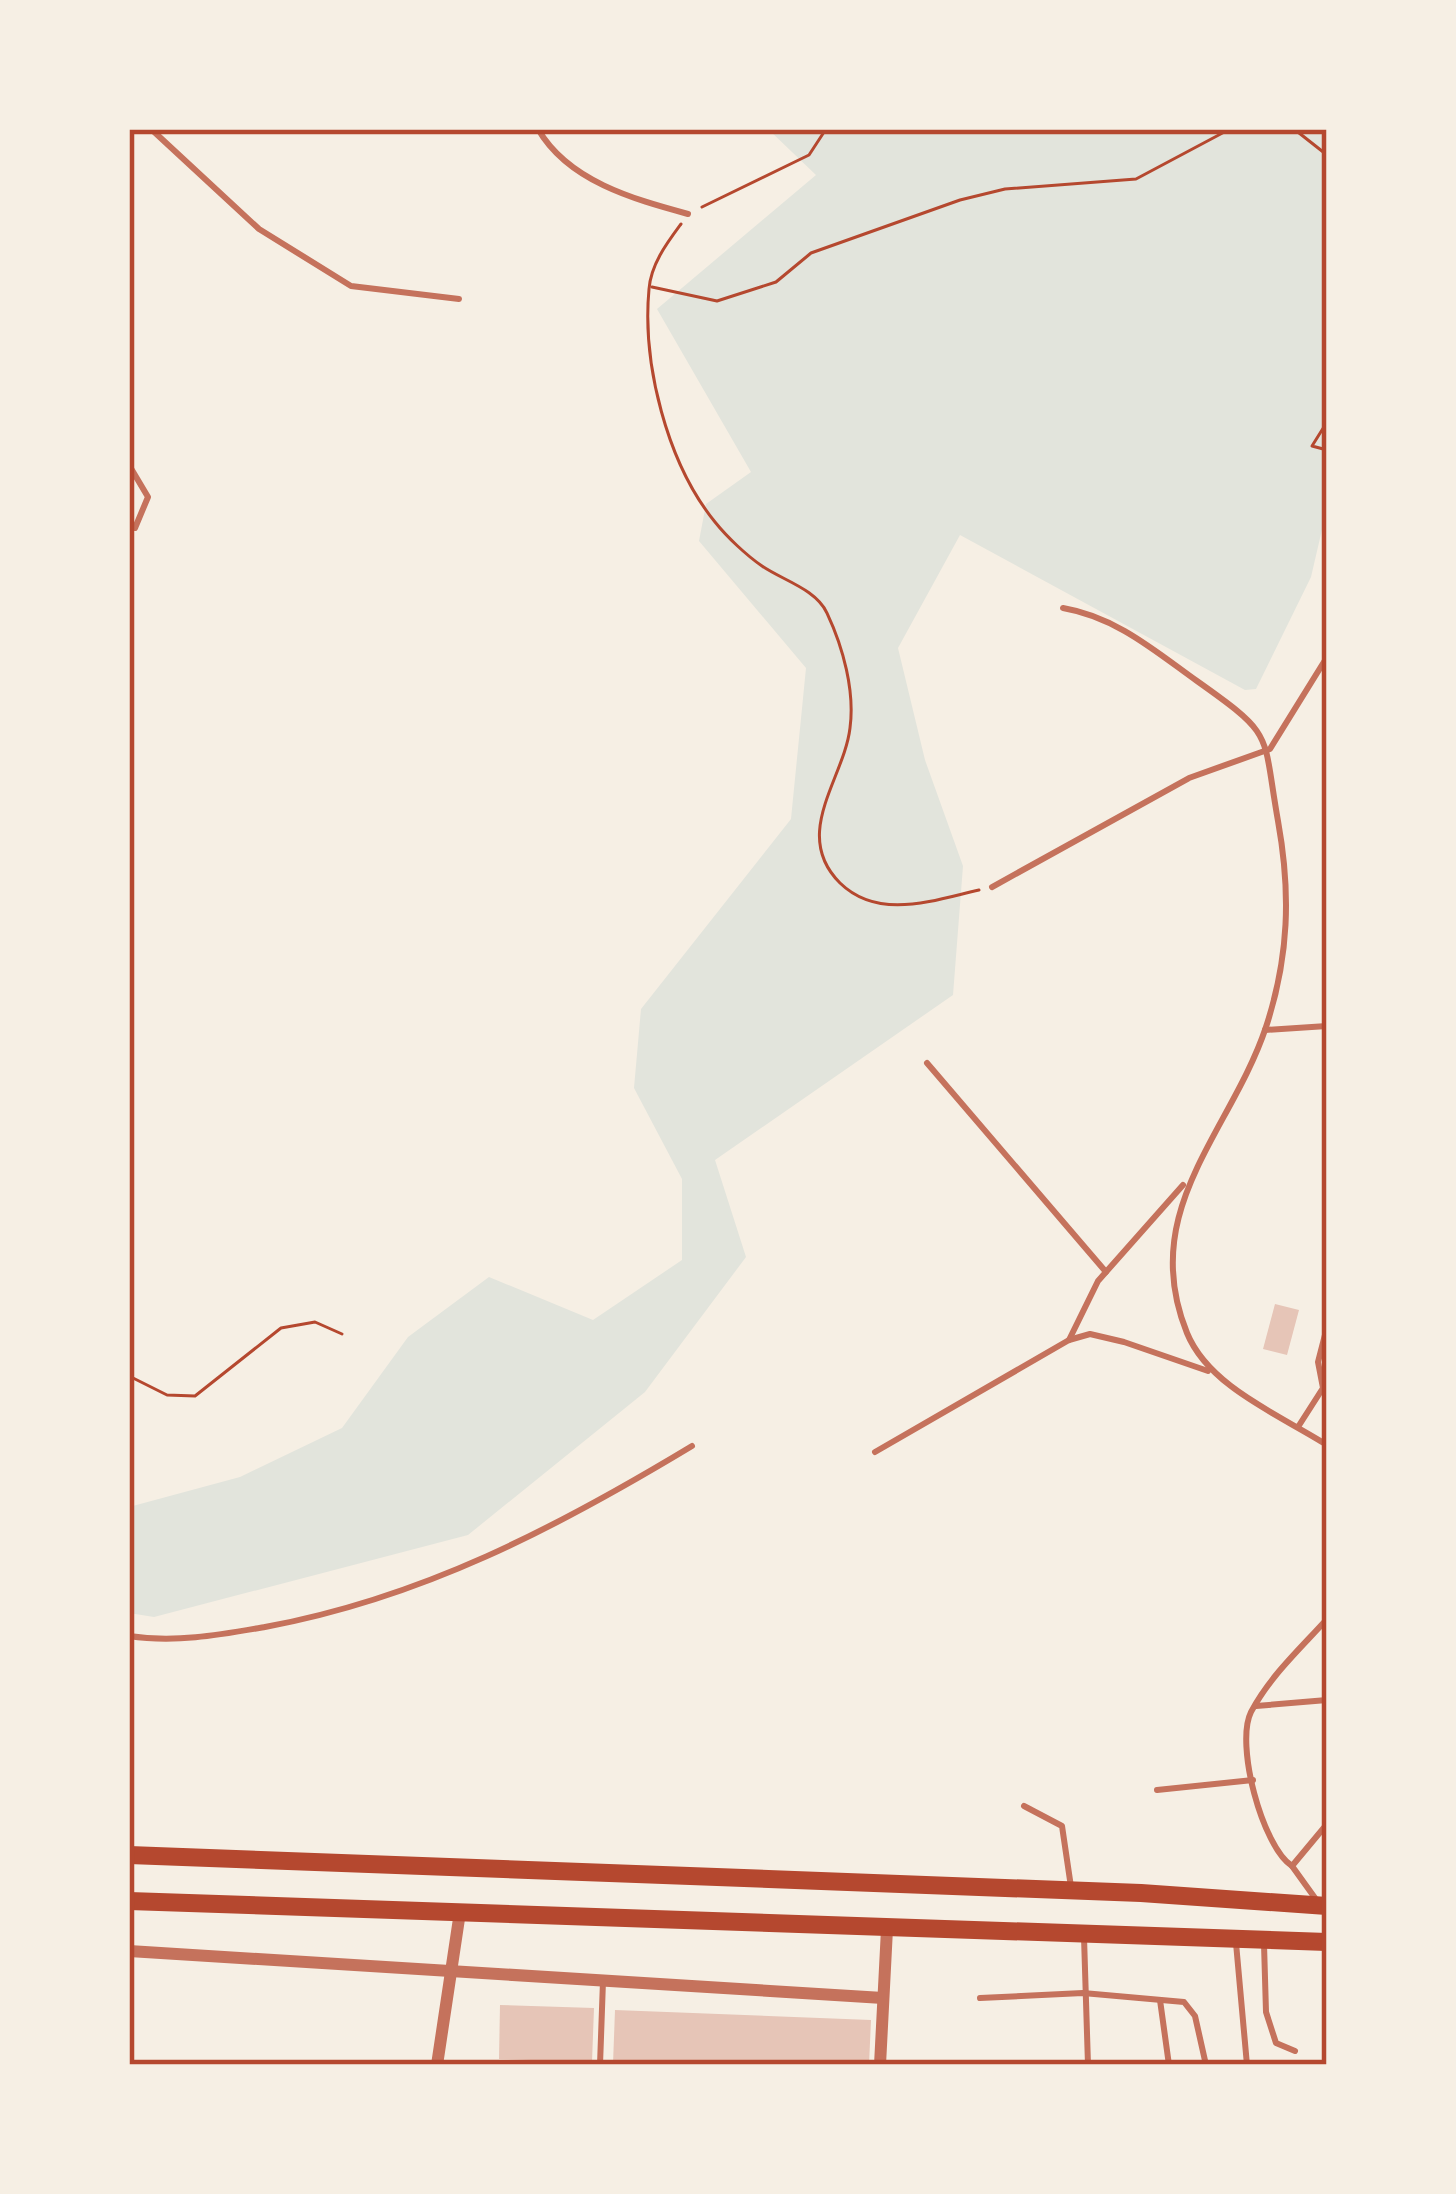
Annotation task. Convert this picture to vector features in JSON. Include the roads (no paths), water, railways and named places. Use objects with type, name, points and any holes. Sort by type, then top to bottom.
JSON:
[{"type":"main road","points":[[129,1855],[1071,1891],[1324,1906]]},
{"type":"main road","points":[[129,1901],[1327,1942]]},
{"type":"street","points":[[437,2065],[460,1912]]},
{"type":"street","points":[[880,2065],[887,1929]]},
{"type":"street","points":[[129,1951],[883,1998]]},
{"type":"lane","points":[[151,129],[259,229],[351,286],[459,299]]},
{"type":"lane","points":[[538,129],[551,152],[601,184],[688,214]]},
{"type":"lane","points":[[129,465],[148,497],[135,528]]},
{"type":"lane","points":[[1063,608],[1090,613],[1128,632],[1243,714],[1270,749],[1288,932],[1265,1030],[1186,1183],[1106,1272],[1080,1310],[1069,1340]]},
{"type":"lane","points":[[992,887],[1189,778],[1270,749],[1327,657]]},
{"type":"lane","points":[[1265,1030],[1327,1026]]},
{"type":"lane","points":[[928,1063],[1106,1272]]},
{"type":"lane","points":[[1186,1183],[1178,1220],[1177,1294],[1189,1337],[1212,1372]]},
{"type":"lane","points":[[1298,1426],[1322,1388],[1318,1362],[1327,1327]]},
{"type":"lane","points":[[874,1452],[1069,1340],[1090,1334],[1212,1372],[1327,1445]]},
{"type":"lane","points":[[129,1636],[163,1641],[219,1635],[416,1589],[523,1541],[692,1446]]},
{"type":"lane","points":[[1324,1906],[1279,1857],[1264,1832],[1247,1732],[1267,1685],[1327,1618]]},
{"type":"lane","points":[[1256,1706],[1327,1700]]},
{"type":"lane","points":[[1157,1790],[1253,1780]]},
{"type":"lane","points":[[1024,1806],[1062,1826],[1071,1891]]},
{"type":"lane","points":[[1292,1866],[1327,1824]]},
{"type":"lane","points":[[1084,1936],[1088,2065]]},
{"type":"lane","points":[[1236,1940],[1247,2065]]},
{"type":"lane","points":[[1264,1941],[1265,2012],[1276,2043],[1295,2051]]},
{"type":"lane","points":[[600,2065],[603,1981]]},
{"type":"lane","points":[[980,1998],[1083,1993],[1184,2002],[1195,2016],[1206,2065]]},
{"type":"lane","points":[[1160,2000],[1168,2065]]}]
